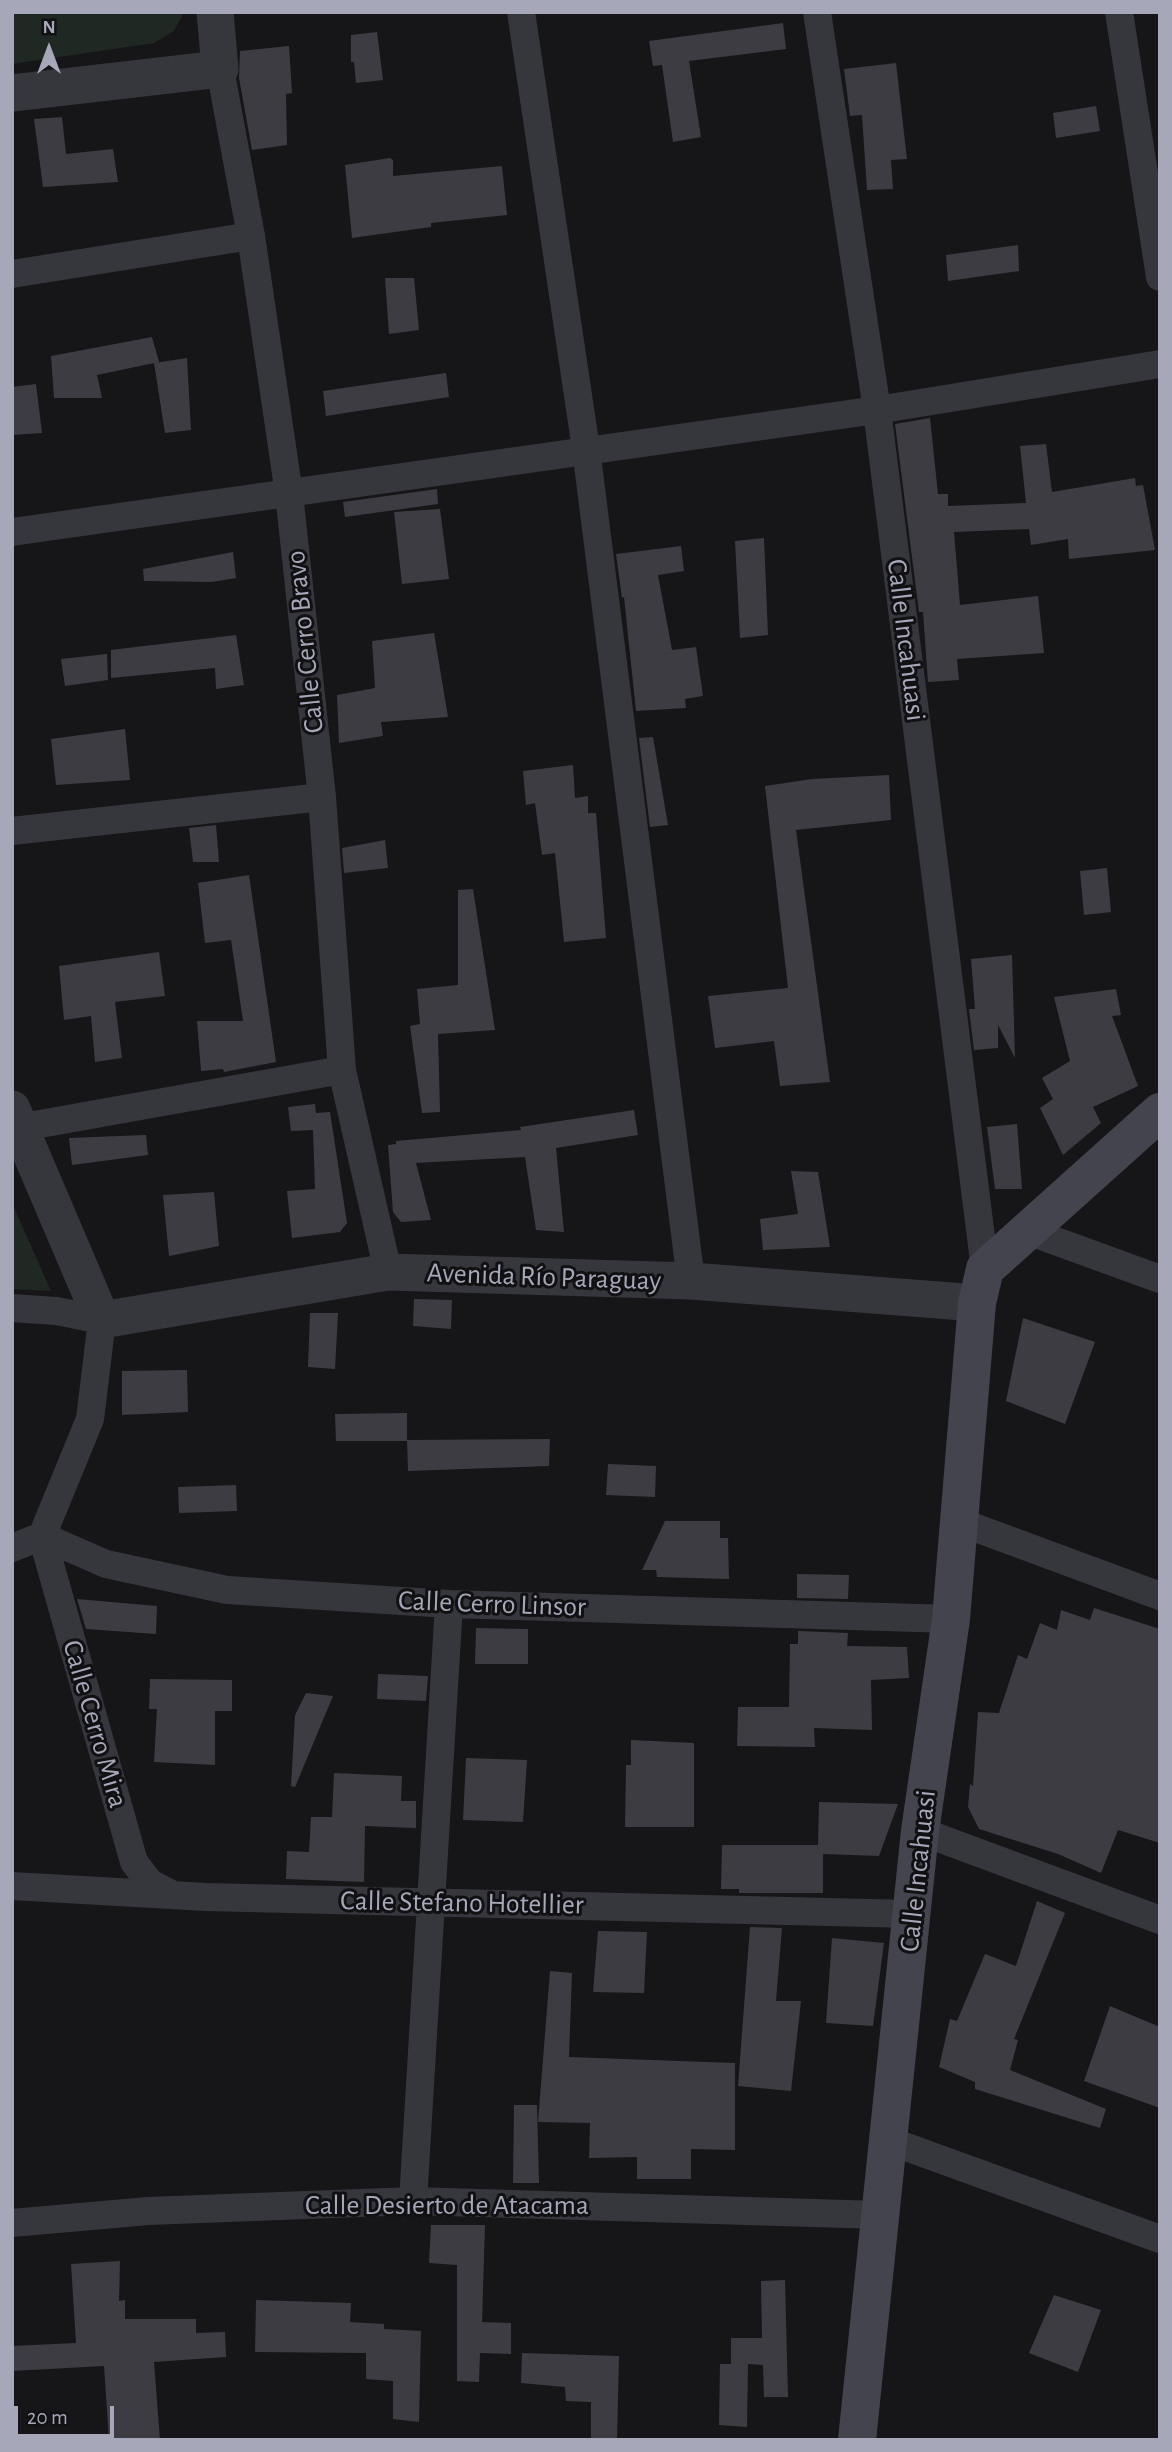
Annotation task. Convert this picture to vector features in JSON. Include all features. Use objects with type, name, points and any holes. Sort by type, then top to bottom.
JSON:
[{"type":"main road","points":[[981,1286],[1028,1231],[1160,1112]]},
{"type":"main road","name":"Calle Incahuasi","points":[[857,2440],[920,1831],[951,1619],[981,1286]]},
{"type":"street","name":"Calle Cerro Bravo","points":[[215,12],[220,69],[251,236],[289,494],[321,797],[342,1070],[387,1272]]},
{"type":"street","points":[[522,12],[586,449],[691,1281]]},
{"type":"street","name":"Calle Incahuasi","points":[[817,12],[877,410],[981,1286]]},
{"type":"street","points":[[1119,12],[1160,276]]},
{"type":"street","points":[[12,93],[220,69]]},
{"type":"street","points":[[12,274],[251,236]]},
{"type":"street","points":[[12,532],[877,410],[1160,364]]},
{"type":"street","points":[[12,831],[321,797]]},
{"type":"street","points":[[12,1548],[42,1536],[90,1419],[102,1320],[15,1122],[342,1070]]},
{"type":"street","points":[[1028,1231],[1160,1279]]},
{"type":"street","name":"Avenida Río Paraguay","points":[[102,1320],[387,1272],[981,1286]]},
{"type":"street","points":[[12,1308],[56,1311],[102,1320]]},
{"type":"street","points":[[960,1522],[1160,1596]]},
{"type":"street","name":"Calle Cerro Linsor","points":[[42,1536],[106,1564],[227,1590],[449,1604],[951,1619]]},
{"type":"street","name":"Calle Cerro Mira","points":[[42,1536],[134,1862],[150,1883],[173,1894]]},
{"type":"street","points":[[412,2201],[449,1604]]},
{"type":"street","points":[[920,1831],[1160,1920]]},
{"type":"street","name":"Calle Stefano Hotellier","points":[[12,1886],[173,1894],[912,1914]]},
{"type":"street","points":[[890,2140],[1160,2239]]},
{"type":"street","name":"Calle Desierto de Atacama","points":[[12,2223],[148,2211],[412,2201],[881,2215]]},
{"type":"shaded area","points":[[12,12],[184,12],[174,31],[154,43],[12,64]]},
{"type":"shaded area","points":[[12,1203],[51,1291],[12,1289]]},
{"type":"building","points":[[783,23],[786,49],[689,61],[701,137],[673,142],[662,65],[653,66],[649,41]]},
{"type":"building","points":[[377,32],[383,80],[356,83],[354,62],[351,62],[351,35]]},
{"type":"building","points":[[289,46],[292,93],[286,94],[287,145],[252,150],[239,78],[240,51]]},
{"type":"building","points":[[896,63],[907,159],[891,160],[893,189],[867,190],[862,115],[850,116],[844,69]]},
{"type":"building","points":[[1096,106],[1100,131],[1056,138],[1053,113]]},
{"type":"building","points":[[62,117],[66,154],[113,149],[118,182],[43,187],[34,119]]},
{"type":"building","points":[[390,158],[393,160],[393,176],[502,166],[507,215],[431,223],[431,227],[352,238],[345,165]]},
{"type":"building","points":[[1018,245],[1019,271],[948,281],[946,255]]},
{"type":"building","points":[[385,278],[414,278],[419,330],[389,334]]},
{"type":"building","points":[[152,337],[159,362],[97,375],[102,398],[54,398],[51,356]]},
{"type":"building","points":[[187,358],[191,430],[165,433],[154,363]]},
{"type":"building","points":[[446,373],[449,397],[326,416],[323,391]]},
{"type":"building","points":[[36,384],[42,433],[12,435],[12,387]]},
{"type":"building","points":[[930,418],[938,494],[948,494],[948,506],[1026,503],[1020,446],[1046,444],[1052,492],[1135,478],[1136,486],[1143,485],[1155,550],[1069,559],[1068,539],[1031,545],[1029,529],[954,532],[960,605],[1038,596],[1044,653],[957,659],[959,680],[928,682],[923,612],[919,612],[895,424]]},
{"type":"building","points":[[437,489],[438,504],[345,517],[343,502]]},
{"type":"building","points":[[440,509],[449,579],[402,584],[394,512]]},
{"type":"building","points":[[764,538],[768,635],[740,638],[735,541]]},
{"type":"building","points":[[681,546],[684,571],[658,575],[672,650],[696,647],[703,696],[685,699],[686,708],[636,711],[624,597],[622,598],[616,554]]},
{"type":"building","points":[[233,552],[236,578],[212,582],[144,581],[143,569]]},
{"type":"building","points":[[434,633],[448,717],[381,722],[383,736],[339,743],[337,695],[375,688],[372,641]]},
{"type":"building","points":[[236,635],[244,685],[216,689],[215,668],[111,678],[111,650]]},
{"type":"building","points":[[107,654],[108,680],[65,686],[61,659]]},
{"type":"building","points":[[125,729],[130,780],[56,785],[51,739]]},
{"type":"building","points":[[653,737],[668,825],[650,827],[639,738]]},
{"type":"building","points":[[573,765],[575,798],[588,796],[588,813],[596,813],[606,938],[564,942],[555,853],[542,855],[535,803],[526,805],[523,771]]},
{"type":"building","points":[[889,775],[891,820],[796,830],[830,1082],[780,1086],[774,1041],[715,1048],[708,996],[788,988],[765,786],[812,779]]},
{"type":"building","points":[[216,825],[219,862],[193,862],[189,828]]},
{"type":"building","points":[[385,840],[388,868],[344,873],[342,848]]},
{"type":"building","points":[[1107,868],[1111,912],[1084,915],[1080,871]]},
{"type":"building","points":[[249,875],[276,1062],[224,1072],[223,1069],[201,1071],[197,1021],[243,1021],[231,940],[205,943],[198,883]]},
{"type":"building","points":[[473,889],[495,1030],[438,1034],[440,1112],[422,1113],[410,1026],[420,1024],[417,989],[458,985],[458,890]]},
{"type":"building","points":[[159,952],[165,996],[115,1002],[122,1058],[95,1062],[91,1016],[64,1020],[59,966]]},
{"type":"building","points":[[1012,955],[1015,1058],[998,1025],[998,1048],[974,1050],[969,1009],[975,1009],[971,959]]},
{"type":"building","points":[[1116,989],[1121,1015],[1112,1016],[1138,1086],[1093,1107],[1101,1123],[1063,1155],[1040,1108],[1053,1099],[1042,1078],[1070,1061],[1054,997]]},
{"type":"building","points":[[315,1104],[316,1113],[330,1112],[347,1223],[340,1232],[292,1238],[287,1191],[315,1189],[313,1130],[291,1131],[288,1107]]},
{"type":"building","points":[[634,1110],[638,1135],[556,1148],[564,1232],[536,1230],[525,1157],[416,1163],[431,1220],[401,1222],[393,1212],[388,1145],[396,1144],[396,1141],[521,1130],[520,1127]]},
{"type":"building","points":[[1017,1124],[1022,1189],[995,1189],[987,1127]]},
{"type":"building","points":[[146,1135],[148,1155],[72,1165],[69,1138]]},
{"type":"building","points":[[791,1171],[818,1172],[830,1247],[763,1250],[760,1219],[798,1214]]},
{"type":"building","points":[[214,1192],[219,1246],[169,1256],[163,1195]]},
{"type":"building","points":[[414,1299],[452,1300],[451,1329],[413,1326]]},
{"type":"building","points":[[310,1313],[338,1313],[335,1369],[308,1367]]},
{"type":"building","points":[[1023,1318],[1095,1342],[1065,1424],[1006,1401]]},
{"type":"building","points":[[187,1370],[188,1412],[122,1415],[122,1371]]},
{"type":"building","points":[[407,1413],[407,1441],[336,1441],[335,1414]]},
{"type":"building","points":[[550,1439],[549,1466],[408,1471],[407,1440]]},
{"type":"building","points":[[608,1464],[656,1466],[655,1497],[606,1495]]},
{"type":"building","points":[[236,1485],[237,1511],[179,1513],[178,1487]]},
{"type":"building","points":[[665,1521],[720,1521],[720,1538],[728,1538],[729,1579],[657,1577],[656,1570],[642,1570]]},
{"type":"building","points":[[797,1574],[849,1575],[848,1599],[797,1598]]},
{"type":"building","points":[[77,1599],[157,1606],[156,1634],[86,1629]]},
{"type":"building","points":[[1094,1608],[1160,1629],[1160,1843],[1118,1830],[1101,1873],[1058,1854],[979,1829],[968,1807],[970,1784],[973,1786],[978,1712],[999,1713],[1018,1655],[1027,1659],[1040,1623],[1057,1630],[1061,1610],[1090,1620]]},
{"type":"building","points":[[476,1628],[528,1629],[528,1664],[475,1664]]},
{"type":"building","points":[[798,1631],[848,1633],[847,1646],[907,1647],[909,1678],[871,1680],[872,1730],[814,1728],[815,1747],[737,1746],[738,1707],[789,1707],[790,1644],[798,1644]]},
{"type":"building","points":[[378,1674],[428,1676],[426,1701],[377,1699]]},
{"type":"building","points":[[150,1679],[232,1680],[232,1711],[215,1711],[215,1765],[154,1762],[157,1709],[149,1709]]},
{"type":"building","points":[[306,1693],[333,1696],[295,1787],[291,1786],[295,1715]]},
{"type":"building","points":[[631,1740],[694,1743],[694,1827],[625,1827],[626,1765],[631,1765]]},
{"type":"building","points":[[466,1758],[527,1760],[523,1822],[463,1820]]},
{"type":"building","points":[[334,1773],[402,1776],[401,1801],[416,1801],[416,1828],[365,1826],[364,1882],[286,1879],[287,1851],[309,1852],[311,1817],[332,1817]]},
{"type":"building","points":[[819,1802],[898,1804],[879,1856],[823,1854],[823,1893],[739,1893],[739,1889],[721,1889],[722,1845],[818,1845]]},
{"type":"building","points":[[1037,1901],[1065,1913],[1014,2039],[1018,2040],[1010,2070],[1106,2109],[1100,2128],[975,2089],[975,2082],[939,2067],[950,2019],[957,2021],[985,1954],[1016,1966]]},
{"type":"building","points":[[750,1927],[782,1928],[776,2001],[801,2001],[791,2091],[738,2086]]},
{"type":"building","points":[[598,1931],[647,1932],[644,1993],[593,1992]]},
{"type":"building","points":[[832,1938],[884,1943],[873,2026],[826,2023]]},
{"type":"building","points":[[550,1971],[572,1973],[569,2057],[735,2063],[735,2150],[691,2149],[691,2179],[637,2179],[637,2157],[589,2158],[590,2123],[538,2122]]},
{"type":"building","points":[[1110,2006],[1160,2027],[1160,2108],[1084,2081]]},
{"type":"building","points":[[514,2105],[537,2105],[539,2183],[513,2183]]},
{"type":"building","points":[[431,2225],[485,2225],[482,2322],[511,2323],[511,2354],[480,2353],[479,2382],[457,2381],[457,2265],[429,2263]]},
{"type":"building","points":[[120,2261],[119,2301],[125,2300],[125,2319],[196,2319],[196,2333],[225,2332],[226,2357],[154,2362],[160,2440],[109,2440],[104,2366],[12,2371],[12,2346],[76,2343],[71,2264]]},
{"type":"building","points":[[785,2280],[788,2397],[764,2397],[763,2365],[748,2364],[747,2427],[719,2425],[720,2364],[731,2364],[731,2338],[762,2338],[761,2281]]},
{"type":"building","points":[[1054,2295],[1101,2310],[1078,2372],[1029,2353]]},
{"type":"building","points":[[256,2300],[351,2303],[350,2322],[384,2324],[384,2329],[421,2331],[419,2422],[393,2419],[393,2381],[366,2379],[366,2353],[255,2352]]},
{"type":"building","points":[[522,2353],[619,2356],[617,2440],[591,2440],[591,2402],[566,2401],[565,2387],[521,2383]]}]
